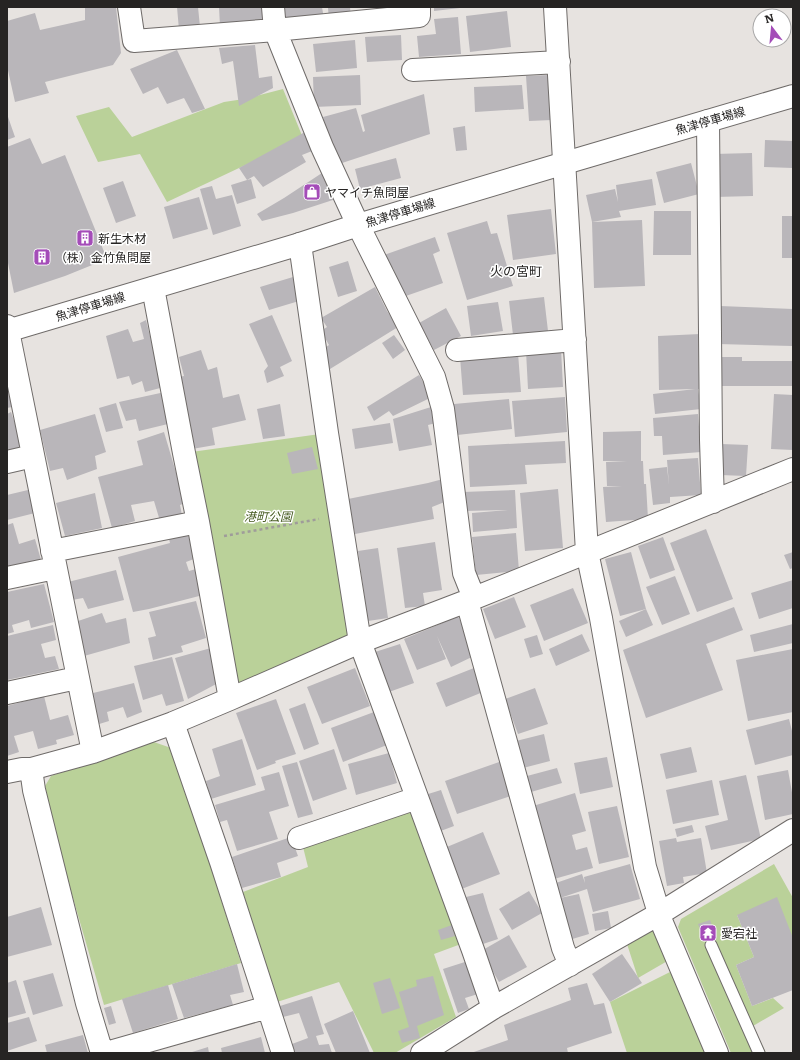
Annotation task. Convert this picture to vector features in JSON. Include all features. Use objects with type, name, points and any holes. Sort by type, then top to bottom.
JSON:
[{"type":"street","points":[[129,7],[134,41],[275,30],[419,16],[419,7]]},
{"type":"street","points":[[273,7],[275,30],[322,147],[358,225],[434,378],[443,409],[464,573],[470,600],[563,948],[570,965]]},
{"type":"street","points":[[555,7],[576,340],[587,552],[601,618],[645,867],[659,914],[685,980],[717,1053]]},
{"type":"street","points":[[413,70],[559,62]]},
{"type":"street","name":"魚津停車場線","points":[[7,329],[153,288],[358,225],[793,96]]},
{"type":"street","points":[[708,121],[713,502]]},
{"type":"street","points":[[300,244],[327,433],[360,642],[493,1008]]},
{"type":"street","points":[[153,288],[200,531],[230,699]]},
{"type":"street","points":[[7,329],[93,752]]},
{"type":"street","points":[[457,350],[576,340]]},
{"type":"street","points":[[7,462],[33,456]]},
{"type":"street","points":[[7,772],[31,769],[93,752],[173,723],[360,642],[470,600],[793,469]]},
{"type":"street","points":[[7,578],[54,559],[200,531]]},
{"type":"street","points":[[7,693],[78,678]]},
{"type":"street","points":[[173,723],[221,862],[283,1053]]},
{"type":"street","points":[[31,769],[34,790],[87,1003],[102,1053]]},
{"type":"street","points":[[300,838],[417,798]]},
{"type":"street","points":[[422,1053],[493,1008],[659,914],[793,830]]},
{"type":"street","points":[[106,1053],[268,1007]]},
{"type":"lane","points":[[711,946],[759,1053]]},
{"type":"path","points":[[200,531],[319,519],[318,512]]},
{"type":"green space","points":[[283,89],[303,138],[167,202],[140,154],[98,162],[76,116],[109,107],[132,137],[224,102],[244,99]]},
{"type":"green space","name":"港町公園","points":[[327,433],[360,642],[230,699],[184,453]]},
{"type":"green space","points":[[151,741],[174,749],[241,963],[104,1005],[53,829],[45,786],[51,776]]},
{"type":"green space","points":[[413,808],[461,944],[434,954],[456,1017],[395,1053],[374,1053],[339,982],[277,1002],[243,892],[308,867],[303,847]]},
{"type":"green space","points":[[774,864],[793,898],[793,938],[737,915],[754,957],[736,965],[752,1006],[773,998],[784,1008],[753,1026],[766,1053],[731,1053],[678,927],[681,919]]},
{"type":"green space","points":[[662,923],[676,956],[638,978],[627,944]]},
{"type":"green space","points":[[680,967],[707,1053],[627,1053],[610,1002]]},
{"type":"building","points":[[85,7],[116,7],[121,53],[113,65],[45,82],[49,93],[15,102],[7,66],[7,21],[35,13],[40,30],[85,20]]},
{"type":"building","points":[[177,7],[198,7],[200,27],[179,30]]},
{"type":"building","points":[[219,7],[262,7],[263,23],[220,26]]},
{"type":"building","points":[[279,7],[322,7],[324,19],[282,25]]},
{"type":"building","points":[[350,7],[351,19],[329,20],[328,8]]},
{"type":"building","points":[[434,7],[460,7],[460,8],[434,11]]},
{"type":"building","points":[[507,11],[511,47],[470,52],[466,16]]},
{"type":"building","points":[[458,17],[461,54],[419,57],[417,36],[436,34],[434,19]]},
{"type":"building","points":[[401,35],[402,60],[367,62],[365,37]]},
{"type":"building","points":[[355,40],[357,68],[316,72],[313,44]]},
{"type":"building","points":[[255,45],[259,78],[272,76],[273,88],[239,106],[233,61],[222,64],[219,48]]},
{"type":"building","points":[[177,50],[205,109],[192,113],[184,98],[167,104],[158,87],[143,94],[130,69]]},
{"type":"building","points":[[360,75],[361,105],[314,107],[313,77]]},
{"type":"building","points":[[549,75],[552,120],[529,121],[526,76]]},
{"type":"building","points":[[522,85],[524,109],[475,112],[474,87]]},
{"type":"building","points":[[424,94],[430,134],[339,164],[329,140],[323,117],[356,108],[363,132],[365,131],[361,115]]},
{"type":"building","points":[[7,114],[15,137],[7,140]]},
{"type":"building","points":[[465,126],[467,150],[456,151],[453,128]]},
{"type":"building","points":[[305,132],[312,151],[302,155],[306,162],[263,187],[254,176],[247,180],[239,168]]},
{"type":"building","points":[[30,138],[42,164],[65,155],[107,259],[65,276],[14,293],[7,258],[7,147]]},
{"type":"building","points":[[765,140],[793,141],[793,168],[764,167]]},
{"type":"building","points":[[752,153],[753,196],[715,197],[714,154]]},
{"type":"building","points":[[396,158],[401,178],[360,189],[355,169]]},
{"type":"building","points":[[691,163],[699,194],[664,203],[656,172]]},
{"type":"building","points":[[325,171],[339,198],[293,213],[262,221],[257,214],[284,198]]},
{"type":"building","points":[[251,179],[256,198],[237,204],[231,185]]},
{"type":"building","points":[[652,179],[656,205],[619,211],[621,217],[592,222],[586,195],[615,189],[618,202],[616,185]]},
{"type":"building","points":[[123,181],[136,216],[116,223],[103,188]]},
{"type":"building","points":[[212,186],[216,199],[232,195],[241,226],[213,235],[200,189]]},
{"type":"building","points":[[199,197],[208,229],[173,239],[164,207]]},
{"type":"building","points":[[551,209],[556,254],[513,260],[507,215]]},
{"type":"building","points":[[654,211],[691,211],[691,255],[653,255]]},
{"type":"building","points":[[782,216],[793,216],[793,258],[782,258]]},
{"type":"building","points":[[642,220],[645,286],[594,288],[592,222]]},
{"type":"building","points":[[487,221],[491,234],[497,233],[513,286],[467,300],[447,233]]},
{"type":"building","points":[[435,237],[440,251],[433,254],[443,283],[403,297],[393,268],[389,269],[384,255]]},
{"type":"building","points":[[348,261],[357,291],[338,297],[329,267]]},
{"type":"building","points":[[293,277],[299,301],[269,310],[260,287]]},
{"type":"building","points":[[375,287],[387,311],[398,327],[330,369],[322,350],[329,345],[321,331],[327,327],[321,318]]},
{"type":"building","points":[[544,297],[548,331],[513,335],[509,301]]},
{"type":"building","points":[[498,302],[503,331],[471,336],[467,306]]},
{"type":"building","points":[[720,306],[793,309],[793,346],[718,344]]},
{"type":"building","points":[[446,308],[461,336],[434,350],[419,323]]},
{"type":"building","points":[[272,315],[292,361],[280,367],[284,376],[267,383],[264,371],[268,366],[249,324]]},
{"type":"building","points":[[146,320],[164,387],[145,392],[142,381],[132,385],[129,376],[117,379],[106,336],[128,329],[133,342],[144,339],[140,323]]},
{"type":"building","points":[[700,334],[702,389],[698,389],[701,409],[655,414],[653,394],[695,389],[659,390],[658,336]]},
{"type":"building","points":[[394,335],[405,350],[393,359],[382,343]]},
{"type":"building","points":[[561,349],[563,387],[528,389],[526,351]]},
{"type":"building","points":[[201,350],[208,370],[217,367],[223,398],[239,394],[246,420],[212,428],[215,445],[192,449],[179,377],[184,376],[179,357]]},
{"type":"building","points":[[518,353],[521,392],[463,395],[460,357]]},
{"type":"building","points":[[717,357],[742,357],[742,361],[793,361],[793,386],[717,386]]},
{"type":"building","points":[[7,372],[17,406],[7,408]]},
{"type":"building","points":[[419,375],[432,397],[393,416],[389,411],[374,421],[367,407]]},
{"type":"building","points":[[165,392],[172,423],[139,431],[136,419],[126,421],[119,402]]},
{"type":"building","points":[[774,394],[793,395],[793,450],[771,449]]},
{"type":"building","points":[[565,397],[567,432],[515,437],[512,401]]},
{"type":"building","points":[[509,399],[512,429],[457,435],[454,404]]},
{"type":"building","points":[[116,403],[123,428],[106,432],[99,408]]},
{"type":"building","points":[[280,404],[285,436],[263,439],[257,409]]},
{"type":"building","points":[[431,407],[436,423],[428,425],[432,445],[399,451],[393,419]]},
{"type":"building","points":[[11,412],[23,447],[7,451],[7,414]]},
{"type":"building","points":[[95,414],[106,452],[95,456],[97,469],[67,480],[63,468],[50,471],[40,430]]},
{"type":"building","points":[[698,414],[701,452],[663,455],[662,436],[654,436],[653,418]]},
{"type":"building","points":[[390,423],[393,443],[355,449],[352,429]]},
{"type":"building","points":[[641,431],[641,461],[643,461],[644,484],[646,484],[648,519],[606,522],[603,487],[622,486],[607,486],[606,462],[627,461],[603,461],[603,432]]},
{"type":"building","points":[[164,432],[185,503],[180,505],[182,515],[160,521],[154,501],[131,505],[135,521],[112,528],[98,477],[143,465],[137,441]]},
{"type":"building","points":[[565,441],[566,463],[525,465],[527,484],[470,487],[468,446]]},
{"type":"building","points":[[721,444],[748,445],[746,476],[720,475]]},
{"type":"building","points":[[312,447],[318,469],[292,474],[287,453]]},
{"type":"building","points":[[698,458],[701,495],[670,497],[670,503],[653,505],[649,469],[667,467],[669,485],[667,460]]},
{"type":"building","points":[[443,479],[447,501],[432,507],[434,519],[355,534],[348,499]]},
{"type":"building","points":[[558,489],[563,548],[525,551],[520,493]]},
{"type":"building","points":[[28,490],[35,513],[7,520],[7,495]]},
{"type":"building","points":[[515,490],[517,528],[473,532],[472,513],[508,510],[463,511],[463,492]]},
{"type":"building","points":[[95,493],[102,528],[65,536],[56,503]]},
{"type":"building","points":[[13,523],[19,544],[35,539],[41,560],[7,569],[7,525]]},
{"type":"building","points":[[706,529],[733,599],[697,612],[670,543]]},
{"type":"building","points":[[516,533],[519,571],[476,575],[472,537]]},
{"type":"building","points":[[188,534],[194,559],[186,562],[189,571],[196,569],[203,595],[133,612],[118,557],[170,543],[169,539]]},
{"type":"building","points":[[663,537],[675,570],[650,579],[638,546]]},
{"type":"building","points":[[435,542],[442,590],[423,593],[425,606],[405,608],[397,548]]},
{"type":"building","points":[[378,548],[388,618],[368,621],[358,551]]},
{"type":"building","points":[[631,552],[646,609],[620,616],[605,559]]},
{"type":"building","points":[[793,552],[793,568],[790,569],[784,555]]},
{"type":"building","points":[[116,570],[124,600],[88,609],[83,598],[72,600],[68,582]]},
{"type":"building","points":[[675,576],[690,614],[662,625],[646,587]]},
{"type":"building","points":[[793,580],[793,608],[759,619],[751,593]]},
{"type":"building","points":[[44,584],[54,622],[31,628],[29,620],[12,625],[14,632],[7,634],[7,592]]},
{"type":"building","points":[[573,588],[588,623],[544,641],[530,605]]},
{"type":"building","points":[[514,597],[526,627],[495,639],[483,609]]},
{"type":"building","points":[[196,601],[206,638],[181,646],[183,652],[153,660],[148,638],[156,636],[149,612]]},
{"type":"building","points":[[734,607],[743,630],[706,644],[723,690],[646,718],[623,650]]},
{"type":"building","points":[[646,609],[653,625],[626,637],[619,621]]},
{"type":"building","points":[[102,613],[106,623],[126,618],[130,643],[84,656],[75,622]]},
{"type":"building","points":[[458,616],[476,655],[451,667],[437,636],[446,659],[417,670],[404,639]]},
{"type":"building","points":[[793,624],[793,643],[754,652],[750,635]]},
{"type":"building","points":[[53,625],[56,640],[41,644],[45,658],[55,656],[59,669],[7,680],[7,636]]},
{"type":"building","points":[[582,634],[590,651],[556,666],[549,649]]},
{"type":"building","points":[[537,635],[543,654],[530,658],[524,639]]},
{"type":"building","points":[[400,644],[414,683],[389,692],[375,652]]},
{"type":"building","points":[[211,648],[220,682],[188,699],[175,658]]},
{"type":"building","points":[[793,649],[793,712],[748,721],[736,660]]},
{"type":"building","points":[[172,657],[184,701],[166,706],[162,694],[143,700],[134,666]]},
{"type":"building","points":[[355,668],[370,706],[322,724],[307,687]]},
{"type":"building","points":[[474,668],[483,692],[446,707],[436,683]]},
{"type":"building","points":[[134,683],[142,712],[127,718],[123,707],[107,712],[109,721],[96,725],[89,694]]},
{"type":"building","points":[[535,688],[548,724],[518,734],[505,699]]},
{"type":"building","points":[[44,696],[50,720],[68,715],[74,735],[56,740],[57,744],[38,749],[33,731],[14,736],[19,752],[7,756],[7,706]]},
{"type":"building","points":[[276,699],[296,754],[275,761],[276,763],[257,770],[236,713]]},
{"type":"building","points":[[305,703],[319,744],[304,750],[289,709]]},
{"type":"building","points":[[374,712],[387,745],[343,762],[331,728]]},
{"type":"building","points":[[789,719],[793,735],[793,755],[755,765],[746,730]]},
{"type":"building","points":[[544,734],[550,761],[523,768],[516,741]]},
{"type":"building","points":[[242,739],[256,785],[211,799],[206,781],[220,776],[212,749]]},
{"type":"building","points":[[691,747],[697,772],[666,779],[660,754]]},
{"type":"building","points":[[334,749],[347,789],[313,801],[299,761]]},
{"type":"building","points":[[389,753],[397,783],[356,795],[348,764]]},
{"type":"building","points":[[607,757],[613,787],[580,794],[574,763]]},
{"type":"building","points":[[502,761],[514,795],[457,814],[445,781]]},
{"type":"building","points":[[297,762],[313,814],[298,818],[282,766]]},
{"type":"building","points":[[557,768],[562,783],[531,792],[527,776]]},
{"type":"building","points":[[788,770],[793,798],[793,814],[765,820],[757,776]]},
{"type":"building","points":[[279,772],[289,806],[269,812],[278,839],[237,851],[227,820],[220,822],[215,805],[265,790],[261,777]]},
{"type":"building","points":[[746,775],[761,839],[711,850],[705,826],[728,820],[719,781]]},
{"type":"building","points":[[712,780],[719,815],[673,824],[666,790]]},
{"type":"building","points":[[441,790],[454,826],[438,832],[425,795]]},
{"type":"building","points":[[575,793],[586,831],[572,835],[576,850],[587,847],[593,868],[554,879],[533,806]]},
{"type":"building","points":[[617,806],[629,857],[599,864],[588,812]]},
{"type":"building","points":[[692,825],[694,832],[677,837],[675,829]]},
{"type":"building","points":[[483,832],[500,874],[459,890],[442,849]]},
{"type":"building","points":[[291,837],[298,856],[277,863],[281,877],[242,888],[232,857]]},
{"type":"building","points":[[676,838],[677,842],[701,838],[707,873],[683,877],[684,883],[667,886],[659,841]]},
{"type":"building","points":[[630,864],[640,899],[593,912],[587,889],[560,898],[579,894],[589,934],[569,940],[553,884],[582,874],[585,883],[584,877]]},
{"type":"building","points":[[529,891],[542,913],[512,930],[499,909]]},
{"type":"building","points":[[483,893],[498,939],[480,945],[466,897]]},
{"type":"building","points":[[777,897],[793,938],[793,990],[752,1006],[736,965],[754,957],[737,915]]},
{"type":"building","points":[[41,907],[52,945],[7,957],[7,917]]},
{"type":"building","points":[[608,911],[611,928],[595,931],[592,914]]},
{"type":"building","points":[[710,920],[716,936],[704,939],[698,924]]},
{"type":"building","points":[[452,925],[455,936],[441,940],[438,930]]},
{"type":"building","points":[[509,935],[527,967],[499,982],[481,951]]},
{"type":"building","points":[[622,954],[642,983],[610,1002],[592,974]]},
{"type":"building","points":[[468,961],[478,994],[465,998],[469,1009],[458,1013],[443,969]]},
{"type":"building","points":[[237,964],[244,992],[230,995],[233,1005],[184,1018],[172,984]]},
{"type":"building","points":[[53,973],[63,1006],[33,1015],[23,981]]},
{"type":"building","points":[[433,976],[444,1015],[417,1026],[420,1038],[402,1043],[398,1031],[409,1027],[399,992],[417,986],[416,980]]},
{"type":"building","points":[[390,978],[400,1008],[382,1014],[373,983]]},
{"type":"building","points":[[16,980],[26,1013],[7,1018],[7,983]]},
{"type":"building","points":[[587,983],[594,1005],[604,1003],[612,1033],[567,1048],[568,1053],[471,1053],[508,1040],[504,1025],[571,1000],[568,988]]},
{"type":"building","points":[[168,985],[178,1019],[133,1033],[122,999]]},
{"type":"building","points":[[312,996],[324,1034],[316,1036],[319,1045],[329,1044],[332,1053],[294,1053],[292,1044],[308,1038],[299,1013],[283,1017],[280,1006]]},
{"type":"building","points":[[111,1006],[116,1023],[109,1025],[104,1008]]},
{"type":"building","points":[[353,1011],[370,1053],[336,1053],[324,1024]]},
{"type":"building","points":[[29,1017],[37,1041],[7,1051],[7,1023]]},
{"type":"building","points":[[83,1035],[88,1053],[47,1053],[45,1045]]},
{"type":"building","points":[[261,1037],[265,1053],[222,1053],[221,1048]]},
{"type":"building","points":[[208,1047],[209,1053],[189,1053]]},
{"type":"place","name":"ヤマイチ魚問屋","points":[[312,192]]},
{"type":"place","name":"新生木材","points":[[85,238]]},
{"type":"place","name":"（株）金竹魚問屋","points":[[42,257]]},
{"type":"place","name":"愛宕社","points":[[708,933]]},
{"type":"district","name":"火の宮町","points":[[516,270]]}]
